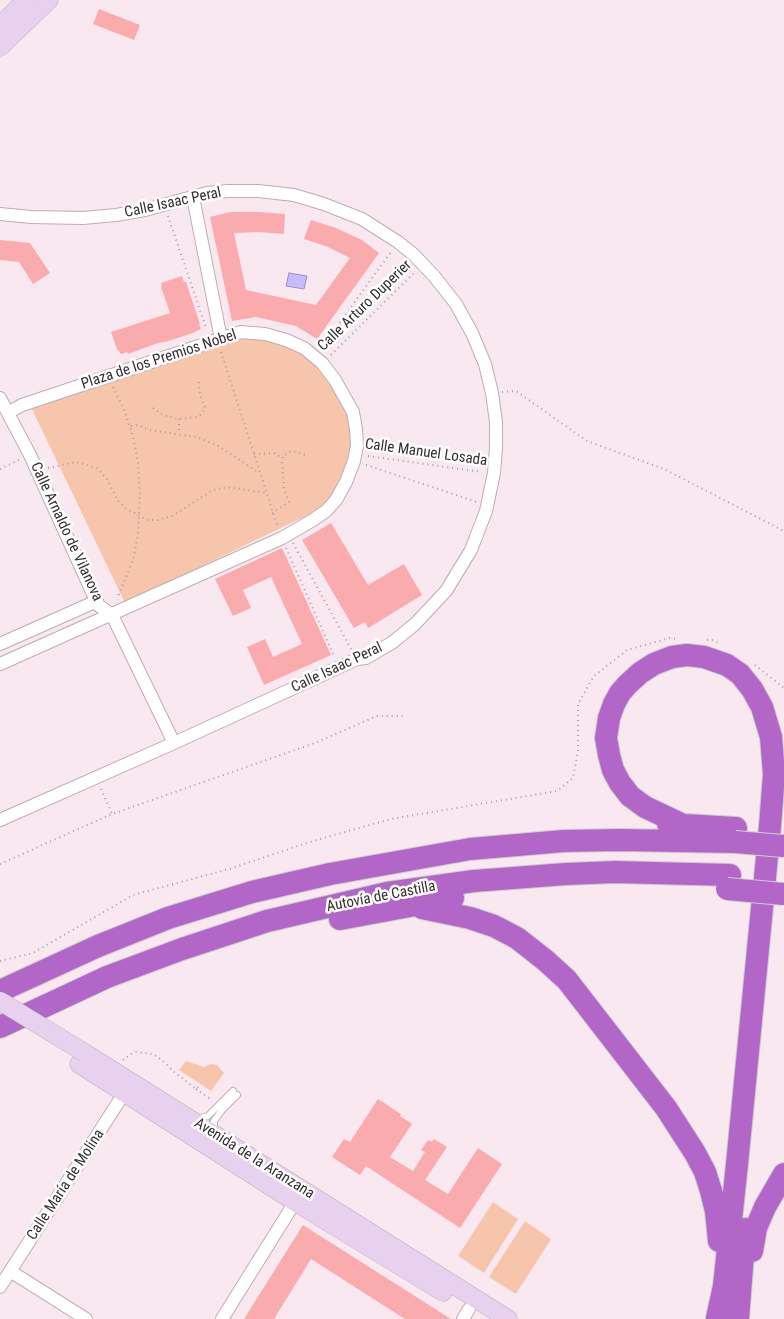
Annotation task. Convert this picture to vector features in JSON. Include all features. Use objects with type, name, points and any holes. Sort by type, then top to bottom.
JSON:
[{"type":"highway","points":[[717,1319],[724,1286],[737,1164],[770,826],[774,774],[771,737],[762,707],[752,688],[740,674],[727,665],[709,659],[686,655],[672,657],[640,672],[628,684],[614,704],[609,718],[606,738],[613,770],[630,796],[645,807],[681,824],[737,836],[784,834]]},
{"type":"highway","points":[[739,1319],[784,798]]},
{"type":"highway","points":[[330,874],[427,846],[527,832],[583,827],[681,824]]},
{"type":"highway","name":"Autovía de Castilla","points":[[0,991],[98,946],[168,918],[252,892],[330,874],[470,849],[564,841],[737,836],[784,846]]},
{"type":"highway","name":"Autovía de Castilla","points":[[0,1027],[107,977],[182,949],[267,921],[387,893],[474,881],[615,872],[729,882],[784,880]]},
{"type":"highway","points":[[0,1038],[95,995],[179,963],[288,931],[416,906],[435,900],[524,891],[729,882],[784,894]]},
{"type":"highway","points":[[416,906],[470,918],[494,926],[517,938],[546,960],[567,980],[666,1108],[695,1152],[705,1172],[711,1191],[718,1226],[720,1257],[717,1319]]},
{"type":"highway","points":[[739,1319],[756,1228],[765,1207],[784,1174]]},
{"type":"street","points":[[0,26],[26,0]]},
{"type":"street","points":[[0,47],[49,0]]},
{"type":"street","name":"Calle Isaac Peral","points":[[0,214],[31,217],[83,218],[116,215],[193,197],[228,191],[258,190],[294,196],[324,204],[362,219],[398,242],[423,264],[456,304],[472,333],[485,364],[496,422],[494,473],[487,505],[471,550],[446,591],[415,624],[393,642],[366,658],[356,659],[174,744],[0,820]]},
{"type":"street","points":[[193,197],[216,340]]},
{"type":"street","name":"Plaza de los Premios Nobel","points":[[0,664],[285,536],[313,520],[331,506],[346,482],[355,458],[356,429],[353,412],[336,380],[304,348],[265,334],[241,332],[108,376],[9,412]]},
{"type":"street","name":"Calle Arnaldo de Vilanova","points":[[0,398],[30,455],[97,603],[112,615],[174,744]]},
{"type":"street","points":[[0,644],[97,603]]},
{"type":"street","name":"Avenida de la Aranzana","points":[[0,1001],[82,1059],[111,1070],[128,1087],[193,1121],[508,1319]]},
{"type":"street","name":"Avenida de la Aranzana","points":[[0,1014],[82,1059],[128,1087],[295,1202],[466,1314],[486,1319]]},
{"type":"street","name":"Calle María de Molina","points":[[0,1287],[128,1087]]},
{"type":"street","points":[[222,1319],[295,1202]]},
{"type":"street","points":[[10,1270],[86,1319]]},
{"type":"lane","points":[[193,1121],[208,1116],[235,1093],[214,1121],[214,1134]]},
{"type":"path","points":[[165,205],[216,340],[272,513],[356,659]]},
{"type":"path","points":[[318,360],[398,242]]},
{"type":"path","name":"Calle Arturo Duperier","points":[[318,360],[423,264]]},
{"type":"path","points":[[97,603],[116,600],[128,575],[134,556],[139,516],[138,463],[130,426],[108,376]]},
{"type":"path","points":[[153,408],[163,415],[179,419],[196,417],[202,414],[205,410],[200,395],[199,382]]},
{"type":"path","points":[[492,393],[516,391],[587,441],[664,469],[784,531]]},
{"type":"path","points":[[179,419],[179,434]]},
{"type":"path","points":[[130,426],[138,425],[150,430],[196,436],[217,445],[259,473]]},
{"type":"path","points":[[272,513],[289,502],[284,489],[282,458],[291,451],[306,455]]},
{"type":"path","points":[[253,454],[274,453],[282,458]]},
{"type":"path","points":[[0,469],[30,455]]},
{"type":"path","points":[[355,458],[487,505]]},
{"type":"path","name":"Calle Manuel Losada","points":[[355,458],[494,473]]},
{"type":"path","points":[[37,470],[76,462],[97,468],[107,479],[118,501],[125,508],[148,520],[158,520],[172,516],[209,492],[227,487],[266,493]]},
{"type":"path","points":[[285,536],[339,667]]},
{"type":"path","points":[[0,961],[33,953],[133,895],[229,869],[391,819],[557,792],[573,778],[578,751],[578,704],[594,676],[627,650],[670,638],[687,639]]},
{"type":"path","points":[[704,640],[712,640],[720,644]]},
{"type":"path","points":[[752,662],[784,688]]},
{"type":"path","points":[[0,864],[112,814],[306,746],[377,716],[406,716]]},
{"type":"path","points":[[95,777],[112,814]]},
{"type":"path","points":[[111,1070],[131,1054],[142,1052],[152,1054],[218,1106]]},
{"type":"path","points":[[196,1089],[200,1084]]},
{"type":"shaded area","points":[[289,273],[307,276],[304,289],[286,286]]},
{"type":"shaded area","points":[[241,337],[260,338],[301,351],[318,366],[346,404],[353,438],[346,468],[331,499],[316,511],[125,603],[29,403]]},
{"type":"shaded area","points":[[186,1061],[204,1067],[210,1064],[217,1065],[224,1073],[211,1091],[179,1070]]},
{"type":"shaded area","points":[[493,1202],[518,1219],[484,1273],[458,1256]]},
{"type":"shaded area","points":[[525,1221],[551,1239],[516,1294],[489,1277]]},
{"type":"building","points":[[99,9],[140,25],[134,40],[93,24]]},
{"type":"building","points":[[230,212],[285,214],[284,234],[234,233],[246,290],[316,305],[350,258],[328,247],[304,239],[311,220],[336,228],[362,240],[379,253],[317,339],[296,326],[256,317],[232,321],[210,217]]},
{"type":"building","points":[[0,240],[30,243],[50,273],[33,284],[19,262],[0,260]]},
{"type":"building","points":[[182,276],[184,282],[186,282],[201,329],[128,354],[127,352],[121,354],[117,349],[111,332],[170,313],[161,283]]},
{"type":"building","points":[[331,523],[368,585],[404,564],[422,595],[368,628],[365,622],[354,628],[302,540]]},
{"type":"building","points":[[282,548],[331,655],[264,685],[247,647],[265,639],[273,657],[302,644],[271,577],[243,590],[251,608],[233,616],[215,579]]},
{"type":"building","points":[[378,1099],[401,1114],[400,1116],[412,1124],[390,1157],[413,1171],[425,1152],[421,1150],[428,1140],[432,1142],[434,1139],[447,1147],[425,1180],[448,1194],[478,1148],[502,1164],[460,1228],[366,1166],[360,1175],[332,1157],[344,1139],[350,1142]]},
{"type":"building","points":[[303,1225],[451,1319],[405,1319],[311,1259],[274,1319],[244,1319]]}]
